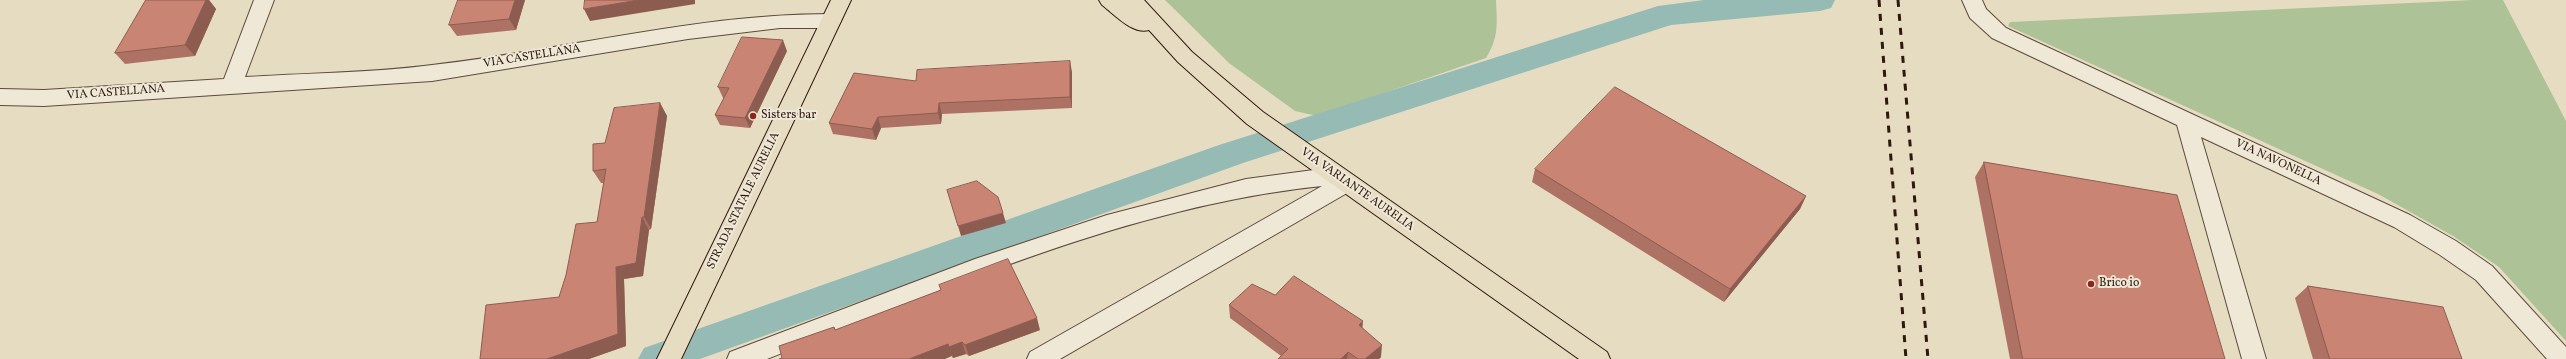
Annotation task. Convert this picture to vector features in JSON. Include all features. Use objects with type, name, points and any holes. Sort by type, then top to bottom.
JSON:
[{"type":"main road","name":"STRADA STATALE AURELIA","points":[[673,349],[841,0]]},
{"type":"main road","points":[[1108,0],[1182,55]]},
{"type":"main road","name":"VIA VARIANTE AURELIA","points":[[1133,0],[1182,55],[1255,118],[1341,180],[1598,359]]},
{"type":"street","points":[[232,85],[264,0]]},
{"type":"street","name":"VIA NAVONELLA","points":[[1975,6],[1999,33],[2402,221],[2448,248],[2484,273],[2562,359]]},
{"type":"street","name":"VIA CASTELLANA","points":[[0,97],[44,98],[432,73],[688,32],[780,21],[832,21]]},
{"type":"street","points":[[2186,120],[2254,359]]},
{"type":"street","points":[[739,359],[998,260],[1140,213],[1235,189],[1341,180]]},
{"type":"street","points":[[1039,359],[1341,180]]},
{"type":"green space","points":[[1165,0],[1496,0],[1497,16],[1495,37],[1486,58],[1317,116],[1295,111],[1229,63]]},
{"type":"green space","points":[[2473,0],[2503,0],[2566,121],[2566,341],[2499,267],[2453,236],[2378,194],[2008,26],[2010,22]]},
{"type":"building","points":[[146,0],[206,0],[185,45],[115,53]]},
{"type":"building","points":[[458,0],[515,0],[509,19],[449,25]]},
{"type":"building","points":[[585,0],[639,0],[584,9]]},
{"type":"building","points":[[742,37],[783,40],[745,118],[715,115],[729,88],[718,87]]},
{"type":"building","points":[[1070,61],[1070,97],[939,103],[938,113],[878,117],[872,129],[829,123],[854,73],[916,81],[917,70]]},
{"type":"building","points":[[1615,87],[1806,196],[1730,289],[1535,169]]},
{"type":"building","points":[[660,103],[636,263],[616,267],[618,334],[547,359],[480,359],[486,305],[559,297],[566,275],[576,224],[597,222],[606,169],[593,171],[593,144],[605,143],[614,108]]},
{"type":"building","name":"Brico io","points":[[1984,162],[2177,195],[2225,359],[2023,359]]},
{"type":"building","points":[[977,181],[998,197],[1003,213],[958,226],[947,190]]},
{"type":"building","points":[[1008,259],[1037,318],[965,345],[962,342],[949,347],[948,344],[909,359],[779,359],[782,358],[779,346],[834,327],[835,330],[941,290],[939,285]]},
{"type":"building","points":[[1294,276],[1363,321],[1359,325],[1382,345],[1365,359],[1358,359],[1348,352],[1341,359],[1278,359],[1288,349],[1229,305],[1252,284],[1275,295]]},
{"type":"building","points":[[2308,286],[2443,307],[2462,359],[2330,359]]},
{"type":"waterway","points":[[657,359],[753,323],[1231,154],[1669,14],[1820,0]]},
{"type":"railway","points":[[1879,0],[1906,359]]},
{"type":"railway","points":[[1898,0],[1928,359]]},
{"type":"place","name":"Sisters bar","points":[[753,116]]},
{"type":"place","name":"Brico io","points":[[2091,284]]}]
